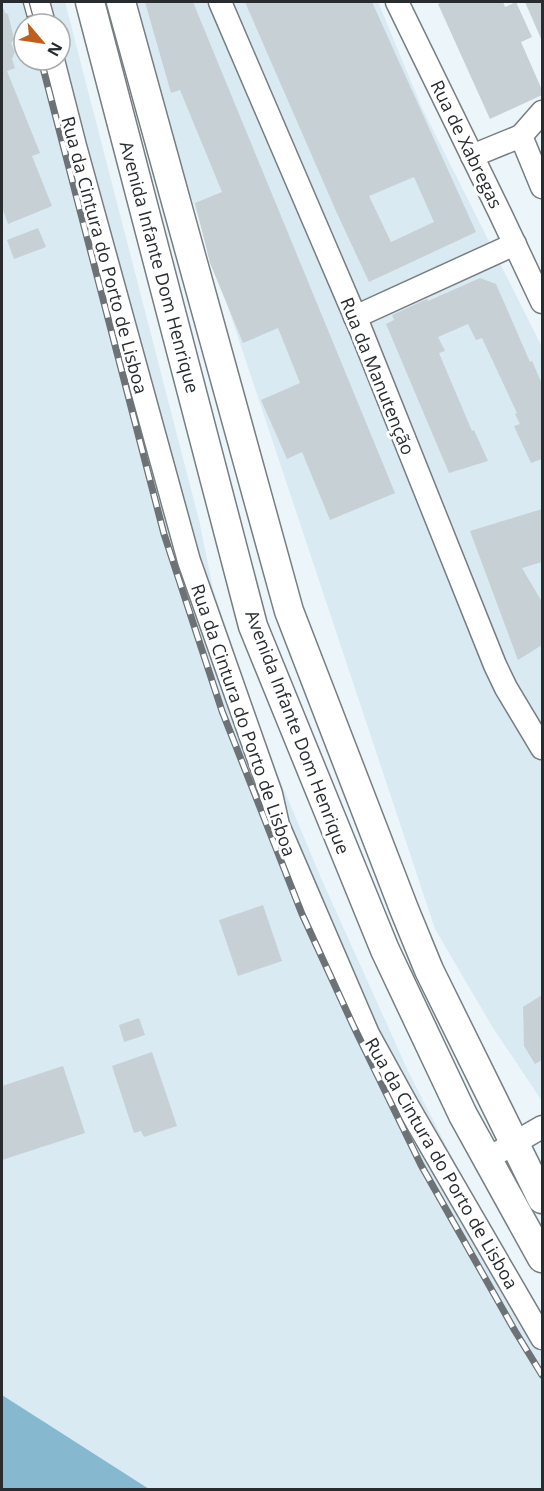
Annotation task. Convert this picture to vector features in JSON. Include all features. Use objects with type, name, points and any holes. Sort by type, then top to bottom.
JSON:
[{"type":"main road","name":"Avenida Infante Dom Henrique","points":[[90,2],[254,626],[385,950],[463,1115],[543,1258]]},
{"type":"main road","name":"Avenida Infante Dom Henrique","points":[[121,2],[289,611],[429,970],[543,1199]]},
{"type":"street","name":"Rua da Manutenção","points":[[220,2],[355,316],[495,665],[506,688],[543,748]]},
{"type":"street","name":"Rua de Xabregas","points":[[397,2],[540,291]]},
{"type":"street","name":"Rua da Cintura do Porto de Lisboa","points":[[56,72],[189,561],[271,794],[278,825],[368,1034],[543,1338]]},
{"type":"street","points":[[472,156],[521,136],[543,112]]},
{"type":"street","points":[[521,136],[543,188]]},
{"type":"street","points":[[355,316],[515,244]]},
{"type":"street","points":[[487,1159],[543,1127]]},
{"type":"shaded area","points":[[2,2],[65,2],[68,12],[12,12],[12,72],[72,72],[72,29],[199,520],[213,589],[260,726],[321,878],[408,1071],[473,1198],[542,1317],[542,1489],[147,1489],[2,1395]]},
{"type":"shaded area","points":[[135,2],[378,2],[423,110],[542,347],[542,1101],[493,1028],[435,929],[169,130]]},
{"type":"water","points":[[2,1395],[149,1489],[2,1489]]},
{"type":"building","points":[[145,2],[193,2],[395,493],[330,520],[302,452],[287,459],[261,400],[300,383],[278,328],[243,343],[210,263],[195,203],[222,192],[180,90],[171,93]]},
{"type":"building","points":[[245,2],[372,2],[476,232],[369,282]],"holes":[[[414,177],[434,222],[391,242],[369,196]]]},
{"type":"building","points":[[443,2],[503,2],[505,7],[516,2],[532,37],[521,42],[542,90],[542,95],[490,119],[438,4]]},
{"type":"building","points":[[525,2],[542,2],[542,41]]},
{"type":"building","points":[[2,5],[5,13],[8,14],[12,31],[12,69],[7,71],[40,153],[32,156],[52,206],[8,224],[2,207]]},
{"type":"building","points":[[38,228],[46,247],[14,259],[7,240]]},
{"type":"building","points":[[480,278],[496,284],[542,384],[542,459],[531,463],[514,426],[520,424],[515,414],[517,413],[482,338],[476,340],[468,324],[438,337],[445,351],[439,353],[472,431],[474,430],[488,461],[449,473],[386,324],[394,320],[392,315]]},
{"type":"building","points":[[542,509],[542,562],[522,568],[542,602],[542,645],[518,660],[470,531]]},
{"type":"building","points":[[263,905],[282,961],[238,976],[219,920]]},
{"type":"building","points":[[542,995],[542,1060],[535,1064],[524,1046],[523,1007]]},
{"type":"building","points":[[139,1018],[145,1035],[124,1042],[119,1025]]},
{"type":"building","points":[[152,1052],[177,1126],[144,1137],[141,1131],[134,1133],[112,1066]]},
{"type":"building","points":[[63,1066],[85,1133],[2,1160],[2,1086]]},
{"type":"railway","points":[[26,2],[29,12]]},
{"type":"railway","points":[[44,72],[164,534],[222,711],[302,914],[353,1025],[421,1165],[542,1375]]}]
